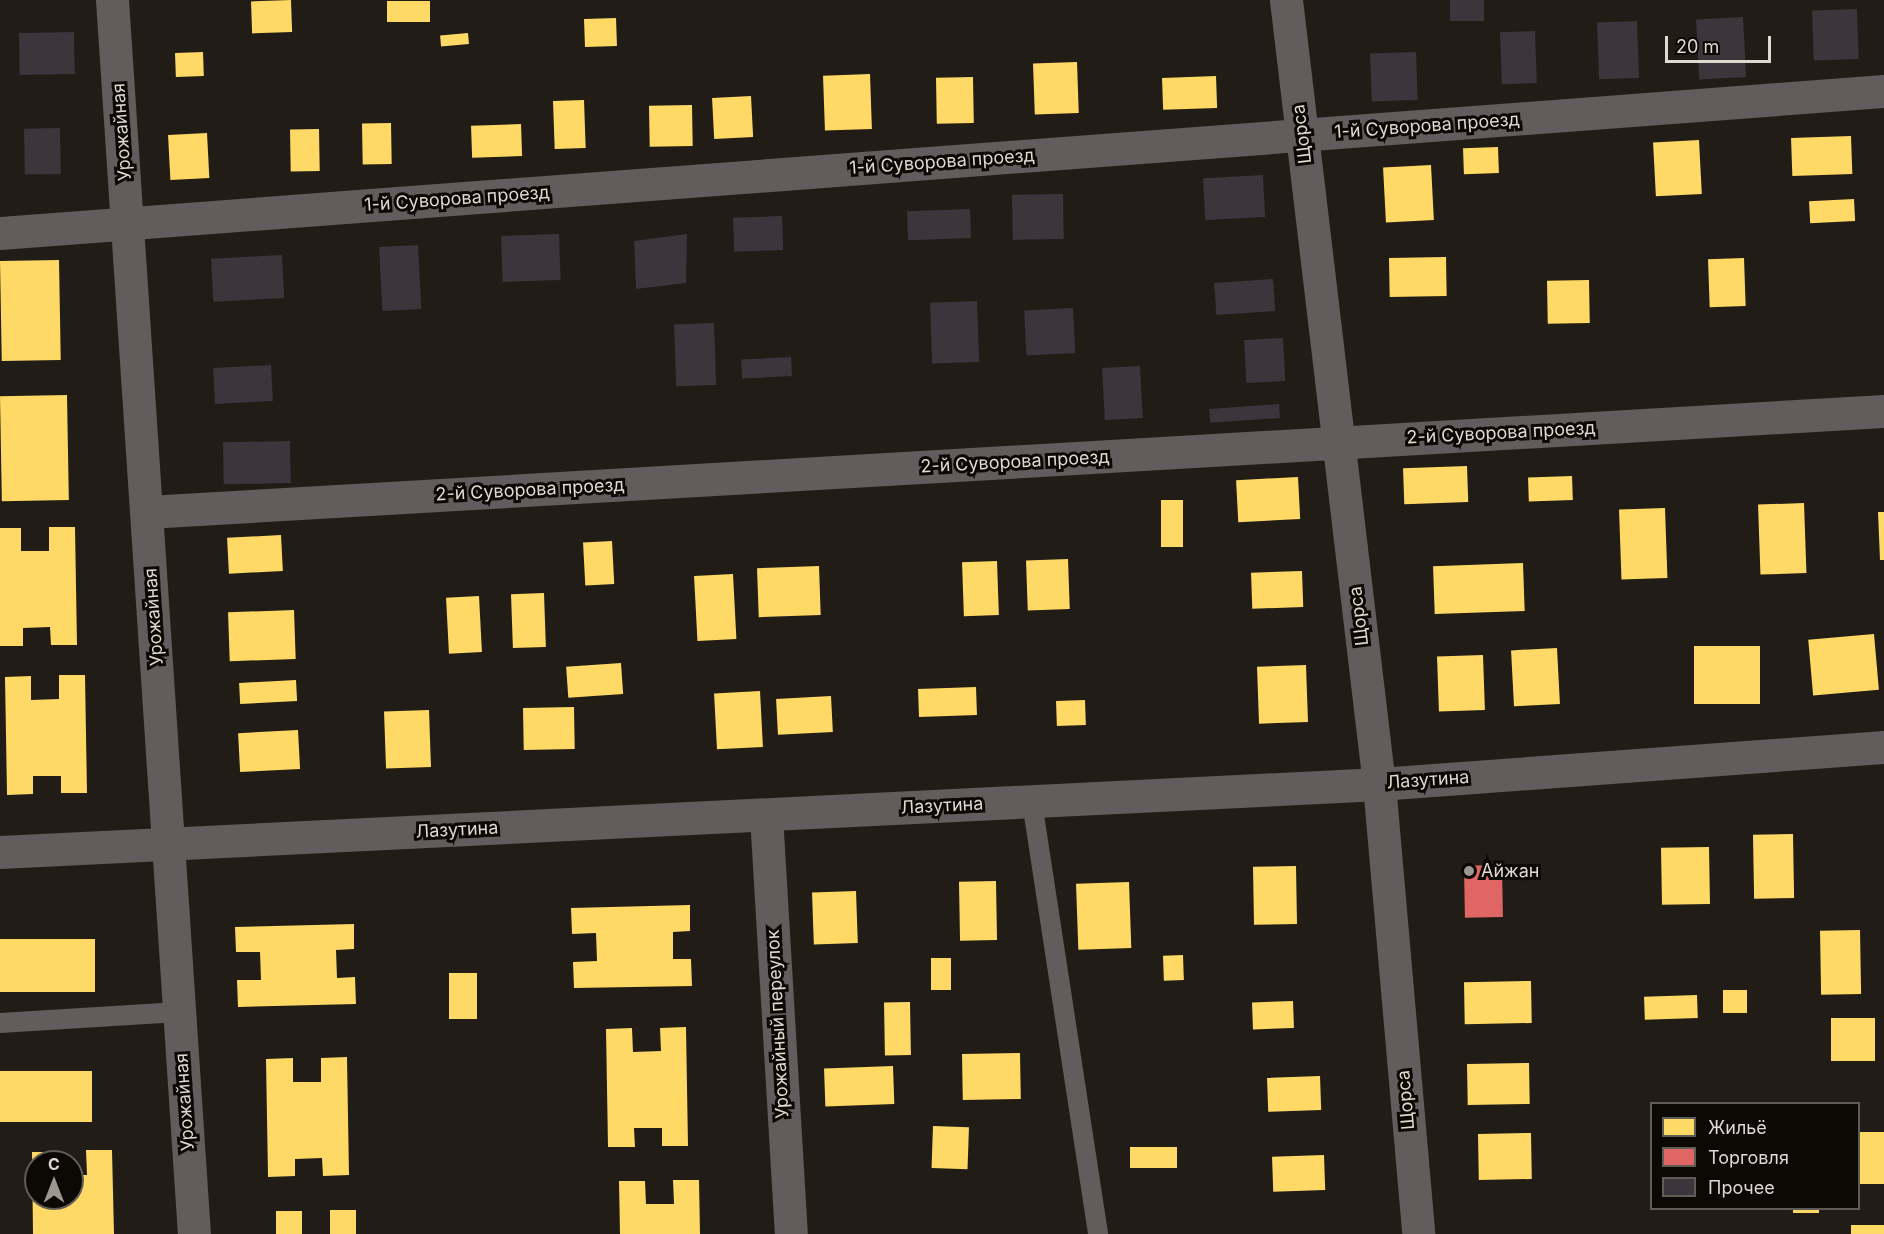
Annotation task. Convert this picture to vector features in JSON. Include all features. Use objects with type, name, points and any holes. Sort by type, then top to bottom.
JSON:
[{"type":"street","name":"Урожайная","points":[[112,0],[129,224],[194,1234]]},
{"type":"street","name":"Щорса","points":[[1286,0],[1379,784],[1418,1234]]},
{"type":"street","name":"1-й Суворова проезд","points":[[0,233],[1884,91]]},
{"type":"street","name":"2-й Суворова проезд","points":[[147,512],[1884,411]]},
{"type":"street","name":"Лазутина","points":[[0,852],[1379,784],[1884,747]]},
{"type":"street","name":"Урожайный переулок","points":[[766,815],[791,1234]]},
{"type":"lane","points":[[1032,802],[1098,1234]]},
{"type":"lane","points":[[0,1023],[179,1012]]},
{"type":"building: Жильё","points":[[291,0],[292,32],[252,33],[251,1]]},
{"type":"building: Жильё","points":[[387,1],[430,1],[430,22],[387,22]]},
{"type":"building: Жильё","points":[[616,18],[617,46],[585,47],[584,19]]},
{"type":"building: Жильё","points":[[468,33],[469,44],[441,46],[440,35]]},
{"type":"building: Жильё","points":[[203,52],[204,76],[176,77],[175,53]]},
{"type":"building: Жильё","points":[[1077,62],[1079,113],[1035,115],[1033,64]]},
{"type":"building: Жильё","points":[[870,74],[872,129],[825,131],[823,76]]},
{"type":"building: Жильё","points":[[1216,76],[1217,108],[1163,110],[1162,78]]},
{"type":"building: Жильё","points":[[973,77],[974,123],[937,124],[936,78]]},
{"type":"building: Жильё","points":[[751,96],[753,137],[714,139],[712,98]]},
{"type":"building: Жильё","points":[[584,100],[586,148],[555,149],[553,101]]},
{"type":"building: Жильё","points":[[692,105],[693,146],[650,147],[649,106]]},
{"type":"building: Жильё","points":[[391,123],[392,164],[363,164],[362,124]]},
{"type":"building: Жильё","points":[[521,124],[522,156],[472,158],[471,126]]},
{"type":"building: Жильё","points":[[319,129],[320,171],[291,171],[290,130]]},
{"type":"building: Жильё","points":[[207,133],[209,178],[170,180],[168,135]]},
{"type":"building: Жильё","points":[[1851,136],[1852,174],[1792,176],[1791,138]]},
{"type":"building: Жильё","points":[[1699,140],[1702,194],[1656,196],[1653,142]]},
{"type":"building: Жильё","points":[[1498,147],[1499,173],[1464,174],[1463,148]]},
{"type":"building: Жильё","points":[[1431,165],[1434,220],[1386,222],[1383,168]]},
{"type":"building: Жильё","points":[[1854,199],[1855,221],[1810,223],[1809,201]]},
{"type":"building: Жильё","points":[[1446,257],[1447,296],[1390,297],[1389,258]]},
{"type":"building: Жильё","points":[[1744,258],[1746,306],[1710,307],[1708,259]]},
{"type":"building: Жильё","points":[[59,260],[61,360],[2,361],[0,261]]},
{"type":"building: Жильё","points":[[1589,280],[1590,323],[1548,324],[1547,281]]},
{"type":"building: Жильё","points":[[67,395],[69,500],[2,501],[0,396]]},
{"type":"building: Жильё","points":[[1467,466],[1468,502],[1404,504],[1403,468]]},
{"type":"building: Жильё","points":[[1572,476],[1573,500],[1529,502],[1528,478]]},
{"type":"building: Жильё","points":[[1298,477],[1300,519],[1238,522],[1236,480]]},
{"type":"building: Жильё","points":[[1161,500],[1183,500],[1183,547],[1161,547]]},
{"type":"building: Жильё","points":[[1804,503],[1806,573],[1760,575],[1758,505]]},
{"type":"building: Жильё","points":[[1665,508],[1667,578],[1621,580],[1619,510]]},
{"type":"building: Жильё","points":[[1878,512],[1884,512],[1884,560],[1880,560]]},
{"type":"building: Жильё","points":[[49,527],[75,527],[77,645],[51,645],[50,627],[23,628],[23,646],[0,646],[0,528],[21,528],[21,551],[49,551]]},
{"type":"building: Жильё","points":[[281,535],[283,571],[229,574],[227,538]]},
{"type":"building: Жильё","points":[[612,541],[614,584],[585,585],[583,543]]},
{"type":"building: Жильё","points":[[1068,559],[1070,609],[1028,610],[1026,560]]},
{"type":"building: Жильё","points":[[997,561],[999,615],[964,616],[962,562]]},
{"type":"building: Жильё","points":[[1523,563],[1525,611],[1435,614],[1433,566]]},
{"type":"building: Жильё","points":[[819,566],[821,615],[759,617],[757,568]]},
{"type":"building: Жильё","points":[[1302,571],[1303,607],[1252,609],[1251,573]]},
{"type":"building: Жильё","points":[[733,574],[736,639],[697,641],[694,576]]},
{"type":"building: Жильё","points":[[544,593],[546,647],[513,648],[511,594]]},
{"type":"building: Жильё","points":[[479,596],[482,652],[449,654],[446,598]]},
{"type":"building: Жильё","points":[[294,610],[296,659],[230,661],[228,612]]},
{"type":"building: Жильё","points":[[1874,634],[1879,690],[1813,696],[1808,640]]},
{"type":"building: Жильё","points":[[1694,646],[1760,646],[1760,704],[1694,704]]},
{"type":"building: Жильё","points":[[1557,648],[1560,704],[1514,706],[1511,650]]},
{"type":"building: Жильё","points":[[1483,655],[1485,710],[1439,712],[1437,657]]},
{"type":"building: Жильё","points":[[621,663],[623,694],[568,698],[566,667]]},
{"type":"building: Жильё","points":[[1306,665],[1308,722],[1259,724],[1257,667]]},
{"type":"building: Жильё","points":[[59,675],[85,675],[87,793],[61,793],[61,776],[33,776],[33,794],[7,795],[5,677],[31,676],[31,700],[59,699]]},
{"type":"building: Жильё","points":[[296,680],[297,701],[240,704],[239,683]]},
{"type":"building: Жильё","points":[[976,687],[977,715],[919,717],[918,689]]},
{"type":"building: Жильё","points":[[760,691],[763,747],[717,749],[714,693]]},
{"type":"building: Жильё","points":[[831,696],[833,732],[778,735],[776,699]]},
{"type":"building: Жильё","points":[[1085,700],[1086,725],[1057,726],[1056,701]]},
{"type":"building: Жильё","points":[[574,707],[575,749],[524,750],[523,708]]},
{"type":"building: Жильё","points":[[429,710],[431,767],[386,769],[384,712]]},
{"type":"building: Жильё","points":[[298,730],[300,769],[240,772],[238,733]]},
{"type":"building: Жильё","points":[[1793,834],[1794,898],[1754,899],[1753,835]]},
{"type":"building: Жильё","points":[[1709,847],[1710,904],[1662,905],[1661,848]]},
{"type":"building: Жильё","points":[[1296,866],[1297,924],[1254,925],[1253,867]]},
{"type":"building: Жильё","points":[[996,881],[997,940],[960,941],[959,882]]},
{"type":"building: Жильё","points":[[1129,882],[1131,948],[1078,950],[1076,884]]},
{"type":"building: Жильё","points":[[856,891],[858,943],[814,945],[812,893]]},
{"type":"building: Жильё","points":[[690,905],[690,931],[673,932],[673,959],[691,959],[692,986],[574,988],[573,962],[597,961],[596,933],[572,934],[571,908]]},
{"type":"building: Жильё","points":[[354,924],[354,949],[336,950],[337,978],[355,977],[356,1004],[238,1007],[237,980],[261,980],[260,952],[236,952],[235,927]]},
{"type":"building: Жильё","points":[[1860,930],[1861,994],[1821,995],[1820,931]]},
{"type":"building: Жильё","points":[[0,939],[95,939],[95,992],[0,992]]},
{"type":"building: Жильё","points":[[1183,955],[1184,980],[1164,981],[1163,956]]},
{"type":"building: Жильё","points":[[931,958],[951,958],[951,990],[931,990]]},
{"type":"building: Жильё","points":[[449,973],[477,973],[477,1019],[449,1019]]},
{"type":"building: Жильё","points":[[1531,981],[1532,1023],[1465,1024],[1464,982]]},
{"type":"building: Жильё","points":[[1723,990],[1747,990],[1747,1013],[1723,1013]]},
{"type":"building: Жильё","points":[[1697,995],[1698,1018],[1645,1020],[1644,997]]},
{"type":"building: Жильё","points":[[1293,1001],[1294,1028],[1253,1029],[1252,1002]]},
{"type":"building: Жильё","points":[[884,1002],[910,1002],[911,1055],[885,1055]]},
{"type":"building: Жильё","points":[[1831,1018],[1875,1018],[1875,1061],[1831,1061]]},
{"type":"building: Жильё","points":[[686,1027],[688,1146],[662,1146],[662,1128],[634,1128],[635,1147],[608,1147],[606,1029],[632,1028],[633,1052],[661,1051],[660,1028]]},
{"type":"building: Жильё","points":[[1020,1053],[1021,1099],[963,1100],[962,1054]]},
{"type":"building: Жильё","points":[[347,1057],[349,1175],[323,1176],[322,1158],[295,1159],[295,1176],[268,1177],[266,1059],[293,1058],[293,1082],[321,1082],[321,1058]]},
{"type":"building: Жильё","points":[[1529,1063],[1530,1104],[1468,1105],[1467,1064]]},
{"type":"building: Жильё","points":[[893,1066],[894,1104],[825,1106],[824,1068]]},
{"type":"building: Жильё","points":[[0,1071],[92,1071],[92,1122],[0,1122]]},
{"type":"building: Жильё","points":[[1320,1076],[1321,1110],[1268,1112],[1267,1078]]},
{"type":"building: Жильё","points":[[933,1126],[969,1127],[968,1169],[932,1168]]},
{"type":"building: Жильё","points":[[1860,1132],[1884,1132],[1884,1184],[1860,1184]]},
{"type":"building: Жильё","points":[[1531,1133],[1532,1179],[1479,1180],[1478,1134]]},
{"type":"building: Жильё","points":[[1130,1147],[1177,1147],[1177,1168],[1130,1168]]},
{"type":"building: Жильё","points":[[86,1150],[112,1150],[114,1234],[33,1234],[33,1210],[84,1210],[84,1175],[87,1175]]},
{"type":"building: Жильё","points":[[1324,1155],[1325,1190],[1273,1192],[1272,1157]]},
{"type":"building: Жильё","points":[[673,1180],[699,1180],[700,1234],[620,1234],[619,1181],[645,1181],[646,1204],[674,1204]]},
{"type":"building: Жильё","points":[[330,1210],[356,1210],[356,1234],[330,1234]]},
{"type":"building: Жильё","points":[[1793,1210],[1819,1210],[1819,1213],[1793,1213]]},
{"type":"building: Жильё","points":[[276,1211],[302,1211],[302,1234],[276,1234]]},
{"type":"building: Жильё","points":[[1851,1225],[1884,1225],[1884,1234],[1851,1234]]},
{"type":"building: Торговля","points":[[1502,865],[1503,917],[1465,918],[1464,866]]},
{"type":"building: Прочее","points":[[1450,0],[1484,0],[1484,21],[1450,21]]},
{"type":"building: Прочее","points":[[1857,9],[1859,59],[1814,61],[1812,11]]},
{"type":"building: Прочее","points":[[1743,17],[1746,77],[1699,79],[1696,19]]},
{"type":"building: Прочее","points":[[1637,21],[1639,78],[1599,79],[1597,22]]},
{"type":"building: Прочее","points":[[1535,31],[1537,83],[1502,84],[1500,32]]},
{"type":"building: Прочее","points":[[74,32],[75,74],[20,75],[19,33]]},
{"type":"building: Прочее","points":[[1416,52],[1418,100],[1372,102],[1370,54]]},
{"type":"building: Прочее","points":[[60,128],[61,174],[25,175],[24,129]]},
{"type":"building: Прочее","points":[[1263,175],[1265,217],[1205,220],[1203,178]]},
{"type":"building: Прочее","points":[[1063,194],[1064,239],[1013,240],[1012,195]]},
{"type":"building: Прочее","points":[[970,209],[971,238],[908,240],[907,211]]},
{"type":"building: Прочее","points":[[782,216],[783,250],[734,252],[733,218]]},
{"type":"building: Прочее","points":[[559,234],[561,280],[503,282],[501,236]]},
{"type":"building: Прочее","points":[[687,234],[686,283],[636,289],[634,241]]},
{"type":"building: Прочее","points":[[418,245],[421,309],[382,311],[379,247]]},
{"type":"building: Прочее","points":[[282,255],[284,298],[213,302],[211,259]]},
{"type":"building: Прочее","points":[[1273,279],[1275,311],[1216,315],[1214,283]]},
{"type":"building: Прочее","points":[[977,301],[979,362],[932,364],[930,303]]},
{"type":"building: Прочее","points":[[1073,308],[1075,353],[1026,356],[1024,311]]},
{"type":"building: Прочее","points":[[714,323],[716,385],[676,386],[674,324]]},
{"type":"building: Прочее","points":[[1283,338],[1285,381],[1246,383],[1244,340]]},
{"type":"building: Прочее","points":[[791,357],[792,376],[742,379],[741,360]]},
{"type":"building: Прочее","points":[[271,365],[273,401],[215,404],[213,368]]},
{"type":"building: Прочее","points":[[1140,366],[1143,418],[1105,420],[1102,368]]},
{"type":"building: Прочее","points":[[1279,404],[1280,418],[1210,423],[1209,409]]},
{"type":"building: Прочее","points":[[290,441],[291,483],[224,484],[223,442]]},
{"type":"place","name":"Айжан","points":[[1469,871]]}]
